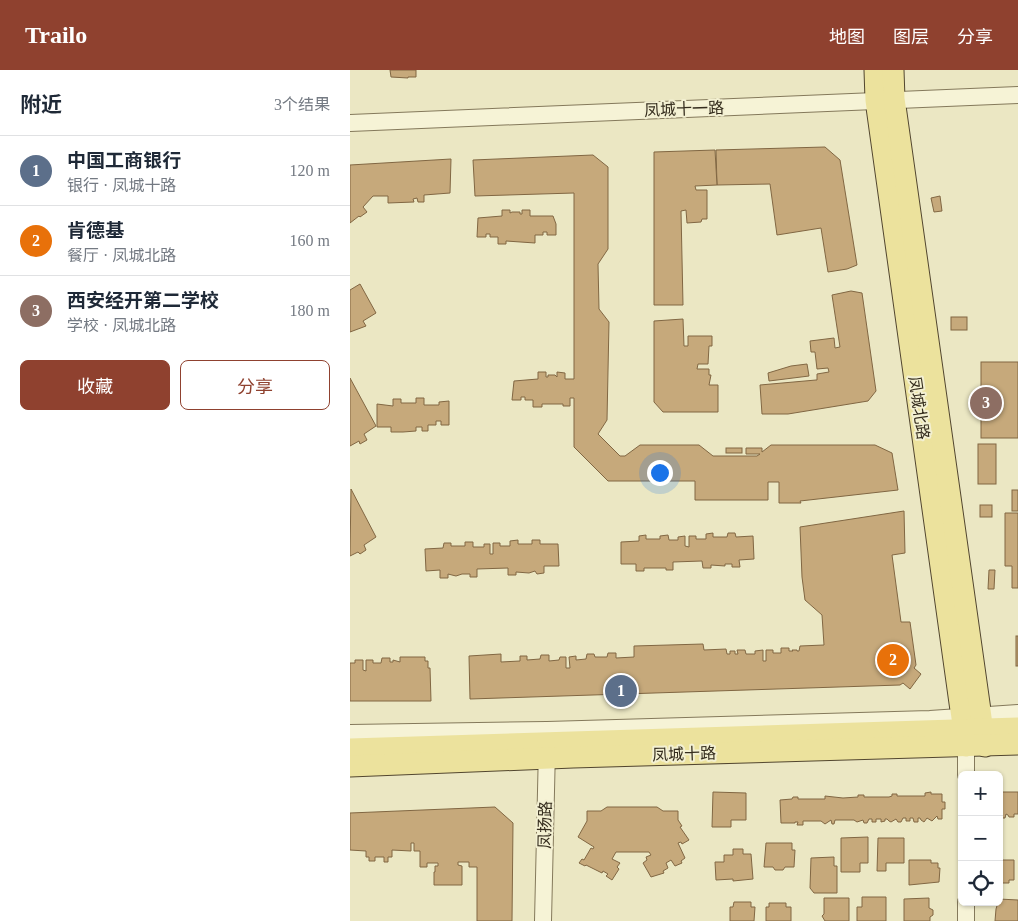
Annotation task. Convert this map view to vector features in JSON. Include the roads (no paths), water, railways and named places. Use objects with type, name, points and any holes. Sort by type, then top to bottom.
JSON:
[{"type":"main road","name":"凤城北路","points":[[875,70],[885,100],[973,731]]},
{"type":"main road","name":"凤城北路","points":[[885,100],[893,70]]},
{"type":"main road","name":"凤城十路","points":[[350,749],[973,731],[1018,728]]},
{"type":"main road","name":"凤城十路","points":[[973,731],[1018,744]]},
{"type":"main road","name":"凤城十路","points":[[350,766],[547,744]]},
{"type":"street","name":"凤城十一路","points":[[350,123],[1018,95]]},
{"type":"street","points":[[350,733],[547,744],[973,731],[1018,713]]},
{"type":"street","points":[[967,771],[973,731]]},
{"type":"street","name":"凤扬路","points":[[543,921],[547,744]]},
{"type":"street","points":[[966,906],[966,921]]},
{"type":"place","name":"西安经开第二学校","points":[[986,403]]},
{"type":"place","name":"肯德基","points":[[893,660]]},
{"type":"place","name":"中国工商银行","points":[[621,691]]}]
